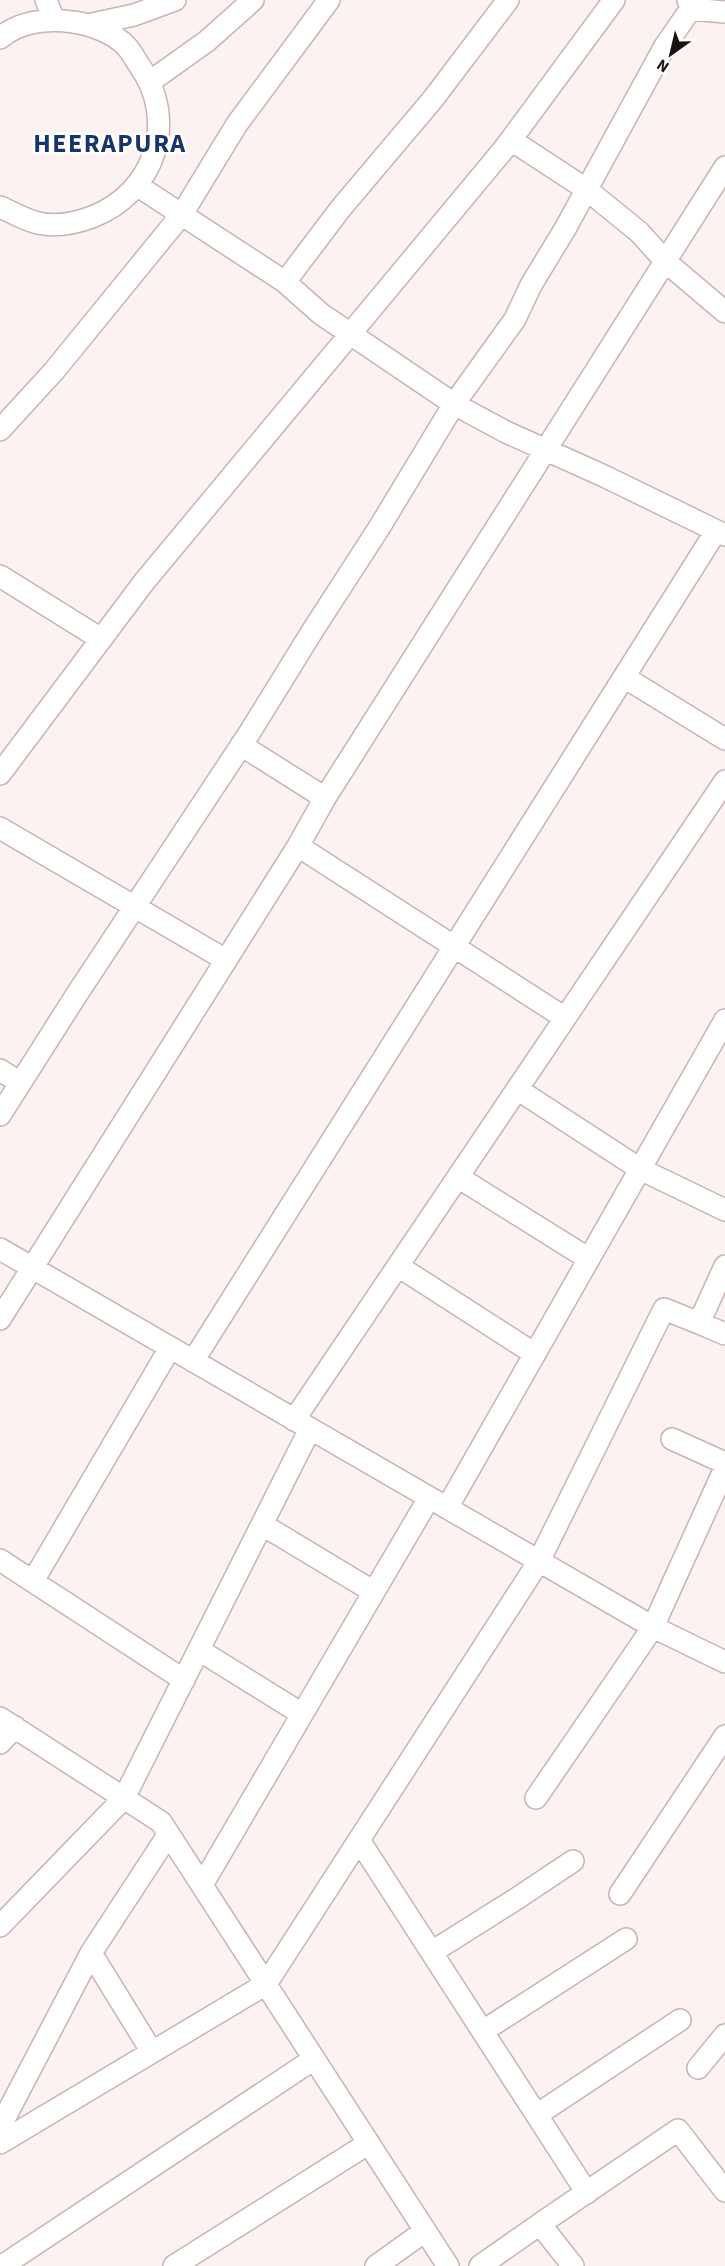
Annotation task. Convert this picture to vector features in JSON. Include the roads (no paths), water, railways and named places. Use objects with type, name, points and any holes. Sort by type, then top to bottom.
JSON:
[{"type":"street","points":[[92,24],[134,15],[175,0]]},
{"type":"street","points":[[151,81],[207,41],[252,0]]},
{"type":"street","points":[[0,430],[54,371],[182,214],[237,124],[329,0]]},
{"type":"street","points":[[285,282],[341,208],[433,99],[508,0]]},
{"type":"street","points":[[0,774],[144,582],[511,140],[614,0]]},
{"type":"street","points":[[0,1115],[242,745],[454,404],[514,320],[531,285],[565,229],[665,46],[692,3],[725,12]]},
{"type":"street","points":[[0,38],[49,9],[92,24],[125,45],[151,81],[160,114],[155,153],[138,186],[110,210],[75,223],[38,223],[0,207]]},
{"type":"street","points":[[511,140],[586,189],[639,232],[666,262],[725,312]]},
{"type":"street","points":[[0,1319],[298,846],[325,798],[725,167]]},
{"type":"street","points":[[138,186],[285,282],[321,314],[351,332],[454,404],[506,432],[604,476],[721,533],[624,677],[193,1361]]},
{"type":"street","points":[[0,576],[101,639]]},
{"type":"street","points":[[624,677],[725,739]]},
{"type":"street","points":[[242,745],[325,798]]},
{"type":"street","points":[[0,1926],[124,1798],[263,1525],[302,1424],[398,1266],[725,781]]},
{"type":"street","points":[[0,828],[226,960]]},
{"type":"street","points":[[298,846],[565,1018]]},
{"type":"street","points":[[202,1885],[374,1592],[438,1503],[535,1354],[725,1020]]},
{"type":"street","points":[[0,1070],[20,1083]]},
{"type":"street","points":[[518,1089],[640,1169],[725,1210]]},
{"type":"street","points":[[458,1177],[589,1259]]},
{"type":"street","points":[[0,1249],[652,1627],[725,1662]]},
{"type":"street","points":[[398,1266],[535,1354]]},
{"type":"street","points":[[699,1323],[725,1266]]},
{"type":"street","points":[[0,2143],[266,1984],[539,1561],[664,1309],[725,1334]]},
{"type":"street","points":[[33,1581],[170,1348]]},
{"type":"street","points":[[536,1798],[652,1627],[725,1465],[672,1439]]},
{"type":"street","points":[[263,1525],[374,1592]]},
{"type":"street","points":[[0,1560],[184,1680]]},
{"type":"street","points":[[199,1650],[302,1714]]},
{"type":"street","points":[[0,1743],[8,1723],[161,1822],[448,2266]]},
{"type":"street","points":[[620,1894],[725,1736]]},
{"type":"street","points":[[0,2127],[91,1953],[168,1835]]},
{"type":"street","points":[[359,1840],[587,2193]]},
{"type":"street","points":[[432,1952],[573,1861]]},
{"type":"street","points":[[483,2031],[626,1939]]},
{"type":"street","points":[[91,1953],[152,2052]]},
{"type":"street","points":[[538,2114],[680,2020]]},
{"type":"street","points":[[698,2068],[725,2035]]},
{"type":"street","points":[[2,2266],[314,2059]]},
{"type":"street","points":[[480,2266],[678,2130],[725,2191]]},
{"type":"street","points":[[174,2266],[369,2143]]},
{"type":"street","points":[[540,2224],[573,2266]]},
{"type":"street","points":[[376,2266],[425,2231]]},
{"type":"district","name":"HEERAPURA","points":[[110,143]]}]
